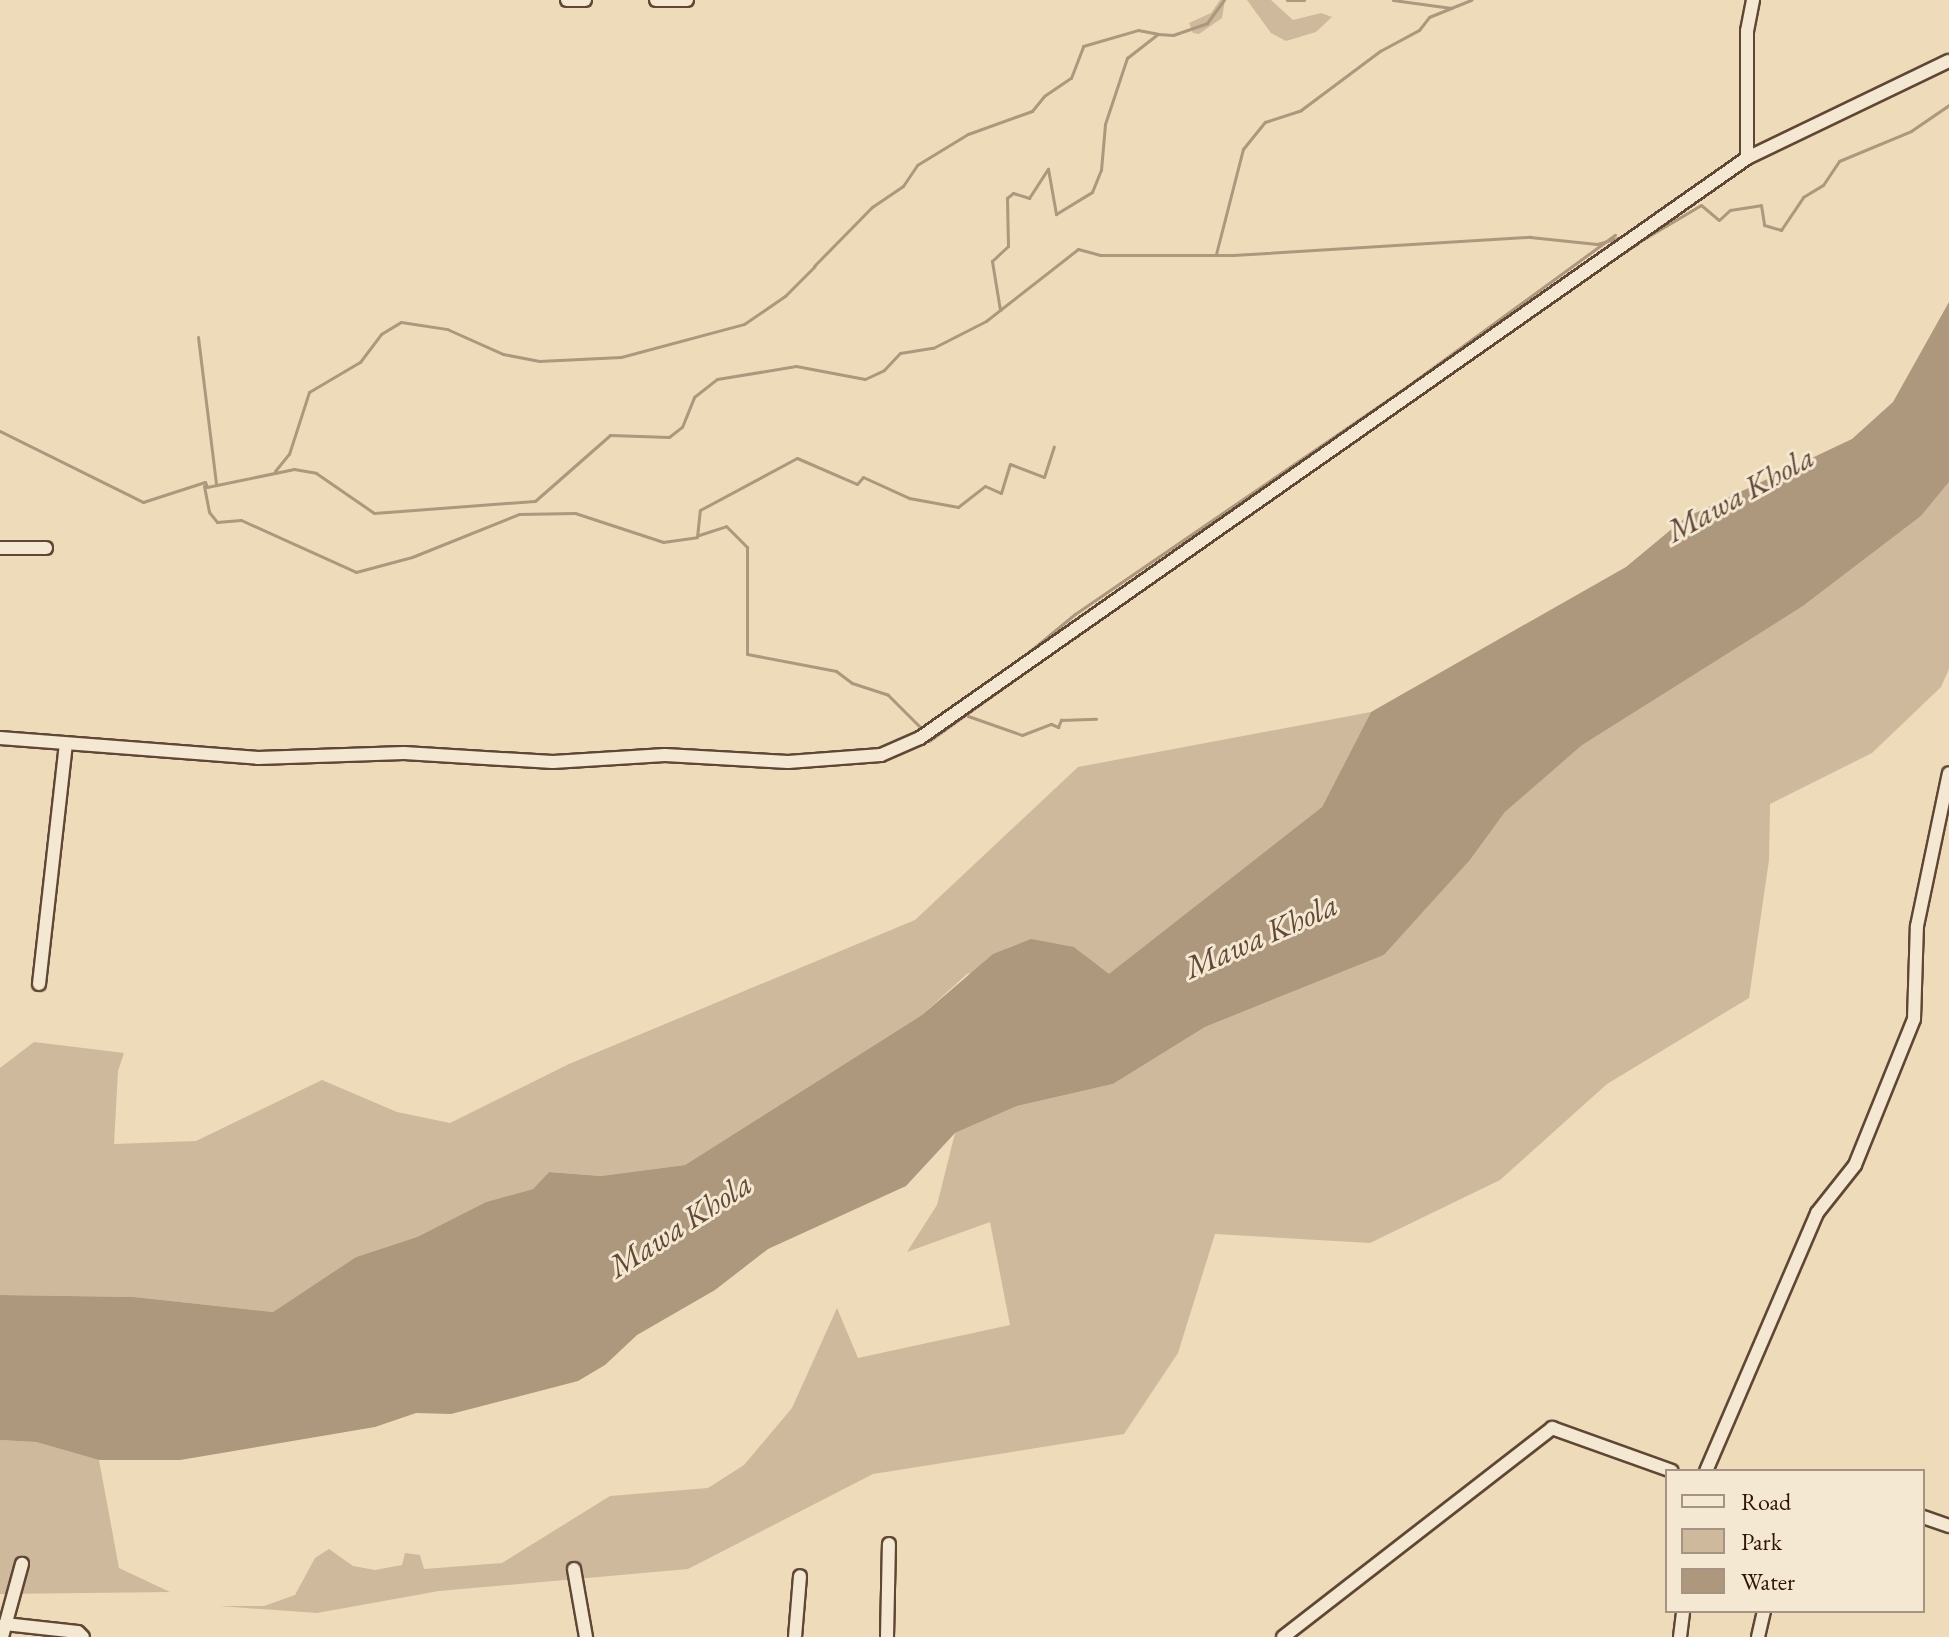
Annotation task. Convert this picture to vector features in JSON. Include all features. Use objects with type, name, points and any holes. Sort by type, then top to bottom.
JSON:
[{"type":"street","points":[[567,0],[585,0]]},
{"type":"street","points":[[656,0],[687,0]]},
{"type":"street","points":[[1747,158],[1747,31],[1753,0]]},
{"type":"street","points":[[0,738],[258,758],[404,753],[553,762],[665,755],[788,762],[881,755],[920,738],[1747,158],[1949,61]]},
{"type":"street","points":[[0,548],[46,548]]},
{"type":"street","points":[[39,984],[66,745]]},
{"type":"street","points":[[1707,1469],[1817,1213],[1855,1165],[1914,1019],[1917,926],[1949,773]]},
{"type":"street","points":[[1283,1637],[1552,1428],[1666,1469]]},
{"type":"street","points":[[1925,1518],[1949,1526]]},
{"type":"street","points":[[887,1637],[889,1544]]},
{"type":"street","points":[[2,1637],[22,1564]]},
{"type":"street","points":[[574,1569],[586,1637]]},
{"type":"street","points":[[795,1637],[800,1576]]},
{"type":"street","points":[[1680,1637],[1683,1613]]},
{"type":"street","points":[[1758,1637],[1764,1613]]},
{"type":"street","points":[[5,1624],[78,1632],[83,1637]]},
{"type":"green space","points":[[1220,0],[1225,0],[1222,18],[1199,34],[1193,33],[1189,23],[1211,13]]},
{"type":"green space","points":[[1247,0],[1271,0],[1293,20],[1321,13],[1332,17],[1316,32],[1286,41],[1271,33]]},
{"type":"green space","points":[[1949,482],[1949,669],[1941,687],[1872,753],[1770,804],[1769,860],[1749,998],[1607,1084],[1500,1180],[1370,1243],[1215,1234],[1178,1353],[1124,1434],[873,1474],[688,1569],[439,1591],[317,1613],[219,1606],[264,1606],[295,1595],[315,1558],[329,1549],[353,1566],[375,1570],[402,1565],[405,1553],[420,1555],[424,1569],[502,1563],[610,1496],[708,1488],[744,1465],[792,1408],[837,1308],[858,1358],[1010,1325],[990,1222],[907,1252],[937,1205],[955,1133],[1017,1106],[1113,1084],[1205,1027],[1384,955],[1470,860],[1505,812],[1582,744],[1803,606],[1921,516]]},
{"type":"green space","points":[[1371,712],[1322,807],[1109,975],[1074,947],[967,974],[922,1015],[685,1165],[601,1176],[549,1172],[533,1189],[486,1202],[417,1237],[356,1257],[273,1312],[134,1297],[0,1295],[0,1068],[34,1042],[124,1053],[118,1071],[114,1144],[196,1141],[322,1080],[397,1112],[450,1123],[569,1064],[915,920],[1078,767]]},
{"type":"green space","points":[[0,1440],[36,1442],[99,1460],[119,1568],[170,1592],[0,1594]]},
{"type":"water","name":"Mawa Khola","points":[[1949,302],[1949,482],[1921,516],[1803,606],[1582,745],[1505,812],[1470,860],[1384,955],[1205,1027],[1113,1084],[1017,1106],[955,1133],[906,1186],[768,1249],[715,1290],[637,1335],[605,1365],[578,1381],[451,1414],[416,1413],[375,1427],[180,1460],[99,1460],[36,1442],[0,1440],[0,1295],[134,1297],[273,1312],[356,1257],[417,1237],[486,1202],[533,1189],[549,1172],[601,1176],[685,1165],[922,1015],[993,954],[1031,939],[1074,947],[1109,974],[1322,807],[1371,712],[1626,567],[1685,518],[1852,439],[1893,402]]},
{"type":"waterway","points":[[0,431],[143,502],[205,482],[207,487],[294,469],[316,473],[374,513],[535,501],[610,435],[669,437],[682,427],[694,397],[717,379],[796,366],[865,379],[884,370],[900,353],[933,348],[986,321],[1000,310],[992,261],[1008,246],[1007,198],[1013,193],[1029,198],[1048,169],[1056,214],[1092,192],[1101,170],[1105,124],[1127,58],[1158,34],[1173,35],[1207,23],[1224,0]]},
{"type":"waterway","points":[[1287,0],[1304,0]]},
{"type":"waterway","points":[[1393,0],[1451,8],[1471,0]]},
{"type":"waterway","points":[[1216,254],[1243,149],[1265,122],[1301,110],[1380,51],[1419,30],[1429,17],[1451,8]]},
{"type":"waterway","points":[[814,266],[872,207],[903,186],[917,165],[968,134],[1032,111],[1044,96],[1071,78],[1083,46],[1138,30],[1158,34]]},
{"type":"waterway","points":[[1637,243],[1701,205],[1719,220],[1730,210],[1761,205],[1764,225],[1781,230],[1803,197],[1823,185],[1839,161],[1911,131],[1949,105]]},
{"type":"waterway","points":[[1008,669],[1075,614],[1405,388],[1615,235]]},
{"type":"waterway","points":[[1000,310],[1078,249],[1100,255],[1233,255],[1530,237],[1597,244],[1622,237]]},
{"type":"waterway","points":[[1606,264],[1638,243]]},
{"type":"waterway","points":[[275,471],[289,454],[309,392],[360,362],[381,334],[401,322],[447,329],[503,354],[539,361],[621,357],[744,324],[785,296],[815,266]]},
{"type":"waterway","points":[[198,337],[216,484]]},
{"type":"waterway","points":[[204,486],[209,512],[217,522],[241,520],[356,572],[412,557],[519,514],[575,513],[663,542],[697,537],[700,510],[797,458],[857,484],[863,477],[909,498],[958,507],[985,486],[1001,493],[1010,464],[1044,477],[1054,447]]},
{"type":"waterway","points":[[699,535],[726,526],[747,547],[747,654],[836,671],[852,683],[888,695],[924,731]]},
{"type":"waterway","points":[[929,741],[1060,647]]},
{"type":"waterway","points":[[968,716],[1022,735],[1051,724],[1058,727],[1061,720],[1096,719]]}]
